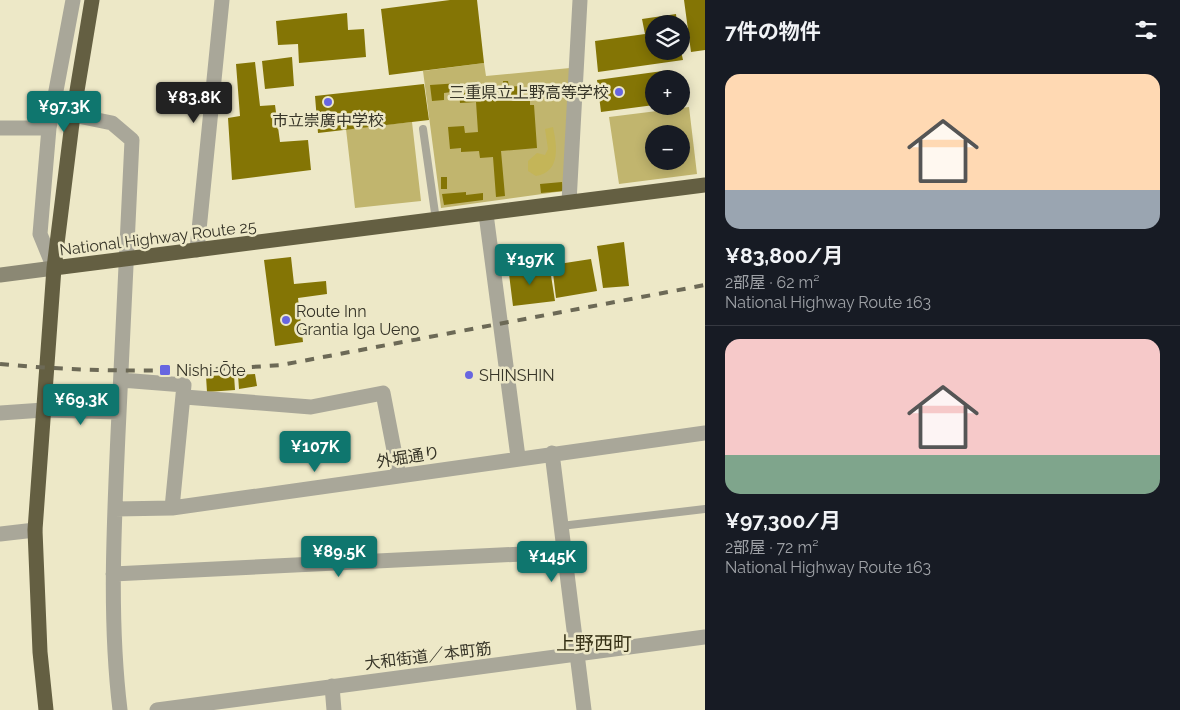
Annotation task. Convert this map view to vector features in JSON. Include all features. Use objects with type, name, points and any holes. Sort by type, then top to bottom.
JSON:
[{"type":"highway","points":[[54,268],[73,115],[92,0]]},
{"type":"highway","name":"National Highway Route 25","points":[[46,710],[40,652],[35,530],[54,268],[126,257],[197,250],[705,185]]},
{"type":"street","points":[[0,275],[54,268],[40,234],[49,128],[73,0]]},
{"type":"street","points":[[197,250],[222,0]]},
{"type":"street","points":[[569,202],[580,0]]},
{"type":"street","points":[[73,115],[112,123],[132,140],[113,574],[117,684],[120,710]]},
{"type":"street","points":[[0,128],[49,128]]},
{"type":"street","points":[[486,214],[518,458]]},
{"type":"street","points":[[121,380],[184,385],[185,398],[172,508]]},
{"type":"street","points":[[185,398],[312,407],[384,393],[399,476]]},
{"type":"street","points":[[0,414],[44,410],[119,412]]},
{"type":"street","name":"外堀通り","points":[[115,509],[172,508],[552,453],[705,433]]},
{"type":"street","points":[[552,453],[584,710]]},
{"type":"street","points":[[0,534],[35,530]]},
{"type":"street","points":[[113,574],[563,552]]},
{"type":"street","name":"大和街道／本町筋","points":[[156,710],[705,637]]},
{"type":"street","points":[[332,686],[334,710]]},
{"type":"lane","points":[[423,129],[436,220]]},
{"type":"lane","points":[[560,526],[705,509]]},
{"type":"shaded area","points":[[484,63],[486,76],[570,68],[564,191],[441,208],[423,71]]},
{"type":"shaded area","points":[[645,112],[645,115],[690,115],[697,174],[619,184],[609,117]]},
{"type":"shaded area","points":[[412,122],[421,201],[355,208],[346,129]]},
{"type":"shaded area","points":[[553,127],[556,150],[553,164],[544,174],[536,176],[528,171],[528,161],[537,153],[545,155],[548,149],[545,129]]},
{"type":"building","points":[[450,0],[477,0],[484,63],[389,75],[381,9]]},
{"type":"building","points":[[684,0],[705,0],[705,50],[691,52],[690,15],[686,15]]},
{"type":"building","points":[[347,13],[348,30],[364,29],[366,57],[299,63],[298,44],[278,45],[276,21]]},
{"type":"building","points":[[642,19],[645,19],[645,34]]},
{"type":"building","points":[[645,34],[645,60],[683,60],[598,72],[595,41]]},
{"type":"building","points":[[292,57],[294,86],[265,89],[262,61]]},
{"type":"building","points":[[255,62],[260,106],[275,105],[280,142],[308,140],[311,170],[232,180],[228,118],[240,116],[236,64]]},
{"type":"building","points":[[645,73],[645,106],[601,112],[597,80]]},
{"type":"building","points":[[503,81],[508,81],[509,87],[519,86],[521,100],[530,99],[530,105],[534,105],[537,148],[501,151],[505,196],[496,197],[493,157],[480,158],[479,151],[461,152],[461,148],[450,149],[448,127],[464,126],[465,133],[478,132],[476,102],[460,103],[459,91],[444,93],[444,100],[432,101],[430,85],[460,83],[461,93],[483,91],[484,96],[504,94]]},
{"type":"building","points":[[424,84],[429,120],[318,133],[315,96]]},
{"type":"building","points":[[441,177],[447,177],[447,189],[441,189]]},
{"type":"building","points":[[562,182],[563,191],[541,193],[540,184]]},
{"type":"building","points":[[466,192],[466,195],[483,193],[483,200],[444,205],[442,194]]},
{"type":"building","points":[[624,242],[629,286],[603,288],[597,246]]},
{"type":"building","name":"Route Inn Grantia Iga Ueno","points":[[291,257],[294,284],[326,281],[327,294],[298,298],[303,342],[275,346],[264,260]]},
{"type":"building","points":[[591,259],[597,291],[556,298],[552,265]]},
{"type":"building","points":[[524,265],[525,273],[550,269],[555,301],[513,306],[508,266]]},
{"type":"building","points":[[255,374],[257,386],[239,389],[238,375]]},
{"type":"building","points":[[234,375],[235,390],[207,392],[206,376]]},
{"type":"railway","points":[[0,364],[106,370],[211,369],[281,365],[705,285]]},
{"type":"place","name":"三重県立上野高等学校","points":[[619,92]]},
{"type":"place","name":"市立崇廣中学校","points":[[328,102]]},
{"type":"place","name":"Route Inn Grantia Iga Ueno","points":[[286,320]]},
{"type":"place","name":"Nishi-Ōte","points":[[165,370]]},
{"type":"place","name":"SHINSHIN","points":[[469,375]]},
{"type":"district","name":"上野西町","points":[[594,643]]}]
